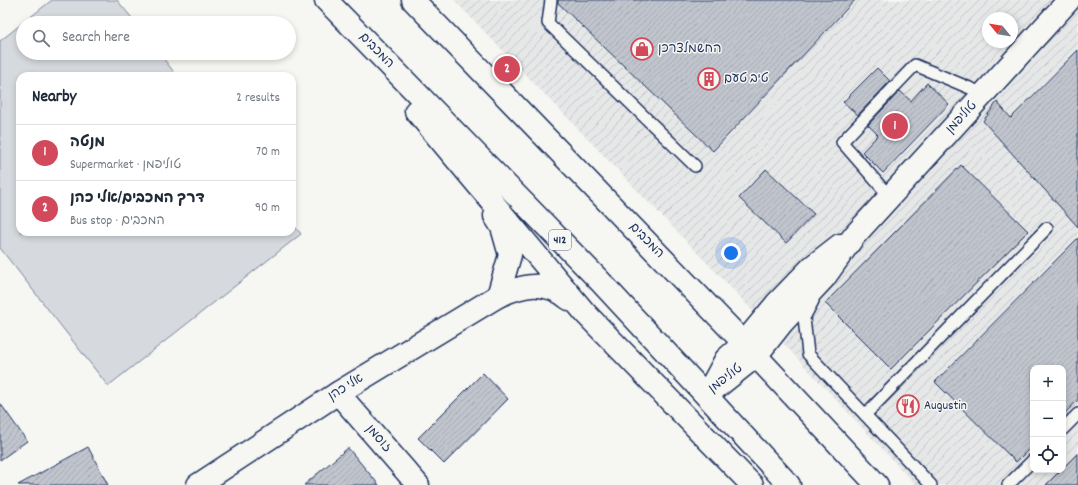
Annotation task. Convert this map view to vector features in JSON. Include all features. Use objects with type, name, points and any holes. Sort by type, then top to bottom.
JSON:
[{"type":"main road","name":"412","points":[[320,0],[586,314],[752,485]]},
{"type":"main road","name":"המכבים","points":[[326,0],[598,278],[789,485]]},
{"type":"main road","name":"המכבים","points":[[413,0],[750,349],[877,485]]},
{"type":"main road","name":"טוליפמן","points":[[707,395],[750,349],[782,324],[824,278],[854,236],[889,196],[1069,0]]},
{"type":"main road","points":[[446,147],[502,227],[510,255],[498,296]]},
{"type":"main road","name":"טוליפמן","points":[[750,349],[777,303],[812,266],[854,236]]},
{"type":"main road","name":"אלי כהן","points":[[198,485],[338,393],[498,296],[517,288],[542,286],[561,292],[586,314]]},
{"type":"main road","name":"זוסמן","points":[[338,393],[418,485]]},
{"type":"lane","points":[[551,0],[548,23],[695,166]]},
{"type":"lane","points":[[889,196],[842,142],[915,65],[984,94]]},
{"type":"lane","points":[[865,415],[1047,228]]},
{"type":"lane","points":[[824,278],[804,318],[808,354],[931,485]]},
{"type":"lane","points":[[1066,426],[1078,414]]},
{"type":"lane","points":[[1008,485],[1030,463]]},
{"type":"shaded area","points":[[52,0],[117,0],[130,16],[32,16]]},
{"type":"shaded area","points":[[454,0],[1078,0],[1078,485],[916,485],[738,295]]},
{"type":"shaded area","points":[[16,28],[16,60],[164,60],[174,72],[16,72],[16,236],[296,236],[296,228],[301,234],[108,386],[0,248],[0,41]]},
{"type":"building","name":"טיב טעם","points":[[558,0],[855,0],[713,151],[558,3]]},
{"type":"building","points":[[1078,50],[1078,227],[983,121],[997,102],[1011,118]]},
{"type":"building","points":[[877,68],[890,81],[858,115],[843,102]]},
{"type":"building","points":[[927,83],[949,104],[883,173],[862,152],[878,135],[868,125],[900,91],[911,101]]},
{"type":"building","points":[[961,165],[1028,231],[891,369],[825,303]]},
{"type":"building","points":[[766,169],[814,214],[786,243],[739,198]]},
{"type":"building","points":[[1078,238],[1078,400],[1066,412],[1066,365],[1030,365],[1030,448],[1016,462],[935,382]]},
{"type":"building","points":[[483,373],[508,399],[444,464],[418,438]]},
{"type":"building","points":[[0,403],[27,441],[0,460]]},
{"type":"building","points":[[88,447],[108,485],[18,485]]},
{"type":"building","points":[[348,448],[379,485],[304,485]]},
{"type":"building","points":[[1078,453],[1078,485],[1046,485],[1058,473],[1066,473],[1066,465]]},
{"type":"place","name":"החשמלצרכן","points":[[642,49]]},
{"type":"place","name":"דרך המכבים/אלי כהן","points":[[507,69]]},
{"type":"place","name":"טיב טעם","points":[[709,79]]},
{"type":"place","name":"מנטה","points":[[895,126]]},
{"type":"place","name":"Augustin","points":[[908,406]]}]
